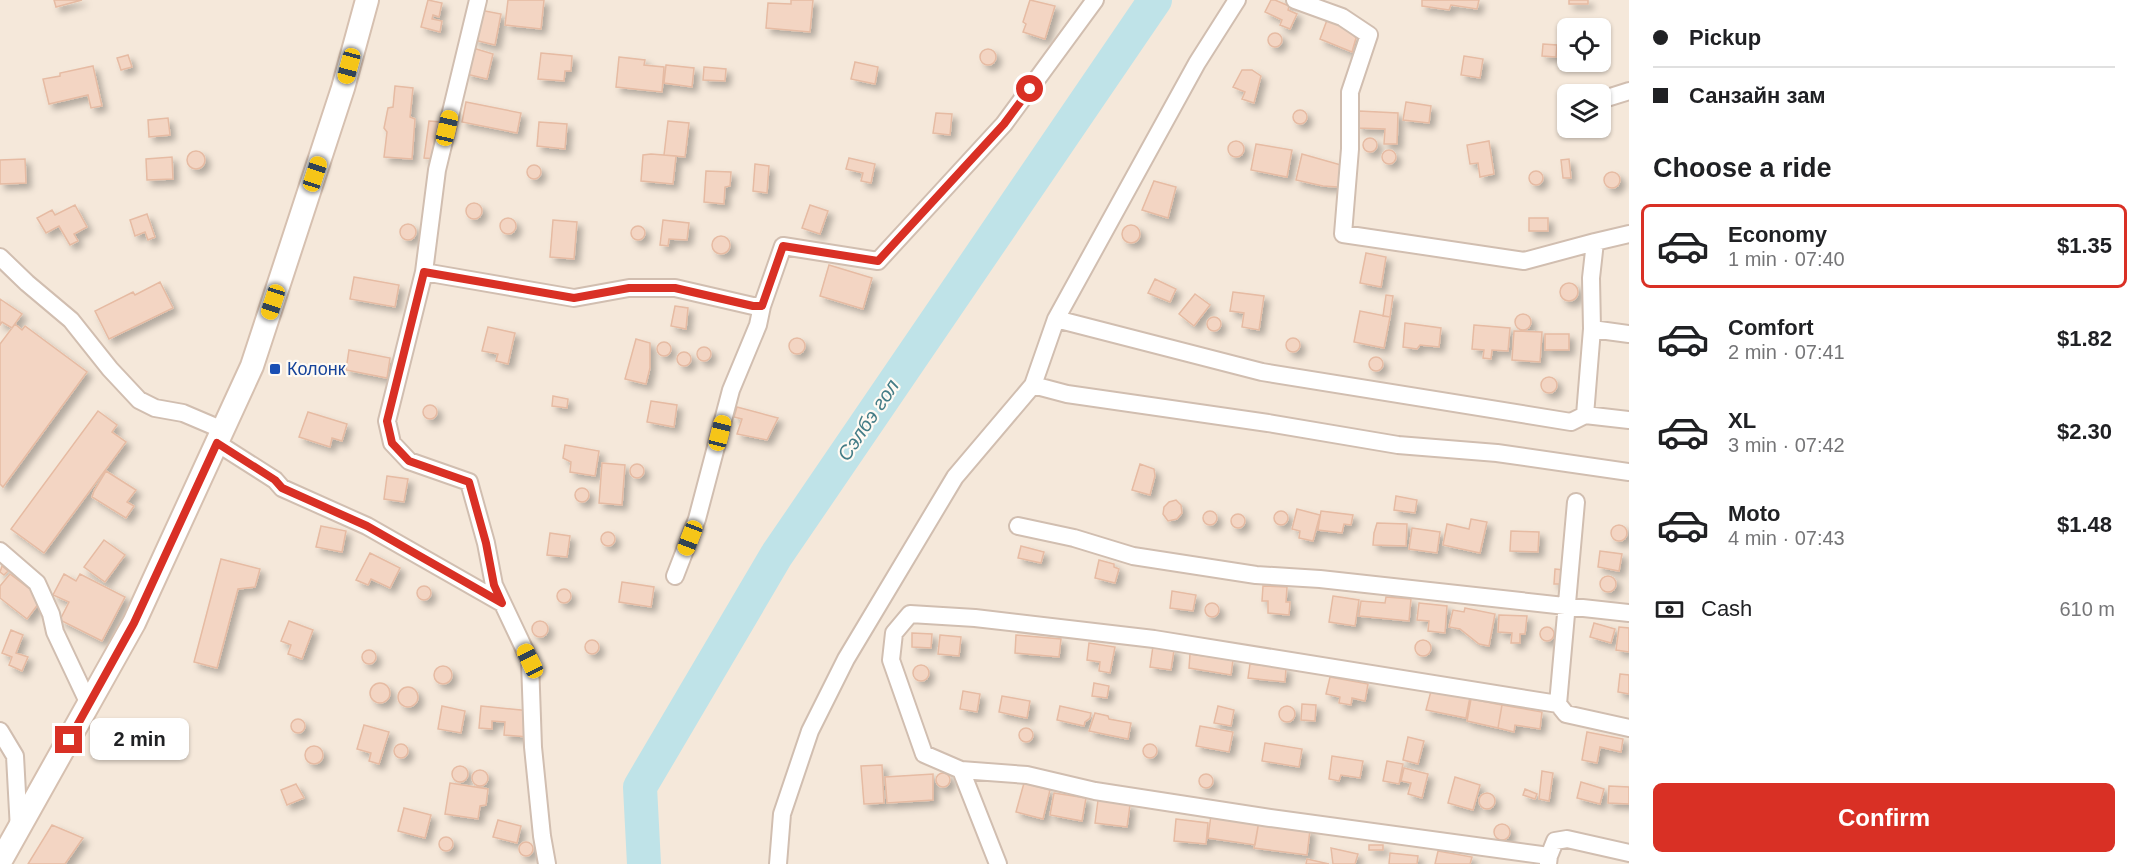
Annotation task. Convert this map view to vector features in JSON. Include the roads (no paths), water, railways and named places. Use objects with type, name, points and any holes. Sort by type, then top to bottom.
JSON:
[{"type":"main road","points":[[0,862],[134,623],[252,366],[343,88],[367,0]]},
{"type":"street","points":[[478,0],[437,170],[424,272],[387,421],[392,443],[409,461],[469,482],[486,543],[494,585],[530,661],[533,747],[547,864]]},
{"type":"street","points":[[675,576],[697,519],[731,390],[758,325],[762,306],[783,246],[878,261],[1004,124],[1095,0]]},
{"type":"street","points":[[778,864],[782,814],[810,731],[846,659],[955,477],[1033,385],[1056,319],[1197,63],[1237,0]]},
{"type":"street","points":[[1295,0],[1342,17],[1369,35],[1350,92],[1350,149],[1343,234],[1524,261],[1629,234]]},
{"type":"street","points":[[1611,97],[1629,91]]},
{"type":"street","points":[[1585,415],[1592,329],[1591,278],[1595,242]]},
{"type":"street","points":[[0,257],[27,284],[71,320],[110,369],[139,400],[155,408],[183,413],[220,436],[282,488],[367,526],[502,603]]},
{"type":"street","points":[[424,272],[574,298],[629,288],[675,288],[753,306],[762,306]]},
{"type":"street","points":[[1056,319],[1262,372],[1571,422],[1585,415],[1629,420]]},
{"type":"street","points":[[1592,329],[1629,334]]},
{"type":"street","points":[[1033,385],[1067,394],[1268,423],[1398,445],[1497,453],[1629,472]]},
{"type":"street","points":[[1558,704],[1576,502]]},
{"type":"street","points":[[1018,526],[1074,538],[1133,556],[1256,575],[1320,579],[1629,613]]},
{"type":"street","points":[[0,551],[37,583],[51,614],[55,632],[89,704]]},
{"type":"street","points":[[1629,728],[1566,714],[1558,704],[1154,639],[975,618],[910,614],[894,633],[891,660],[924,753],[961,770],[1027,774],[1095,791],[1549,860],[1555,841],[1567,839],[1629,853]]},
{"type":"street","points":[[0,731],[15,756],[19,831]]},
{"type":"street","points":[[961,770],[998,864]]},
{"type":"waterway","name":"Сэлбэ гол","points":[[644,864],[640,787],[776,556],[1155,0]]},
{"type":"place","name":"Колонк","points":[[275,369]]}]
